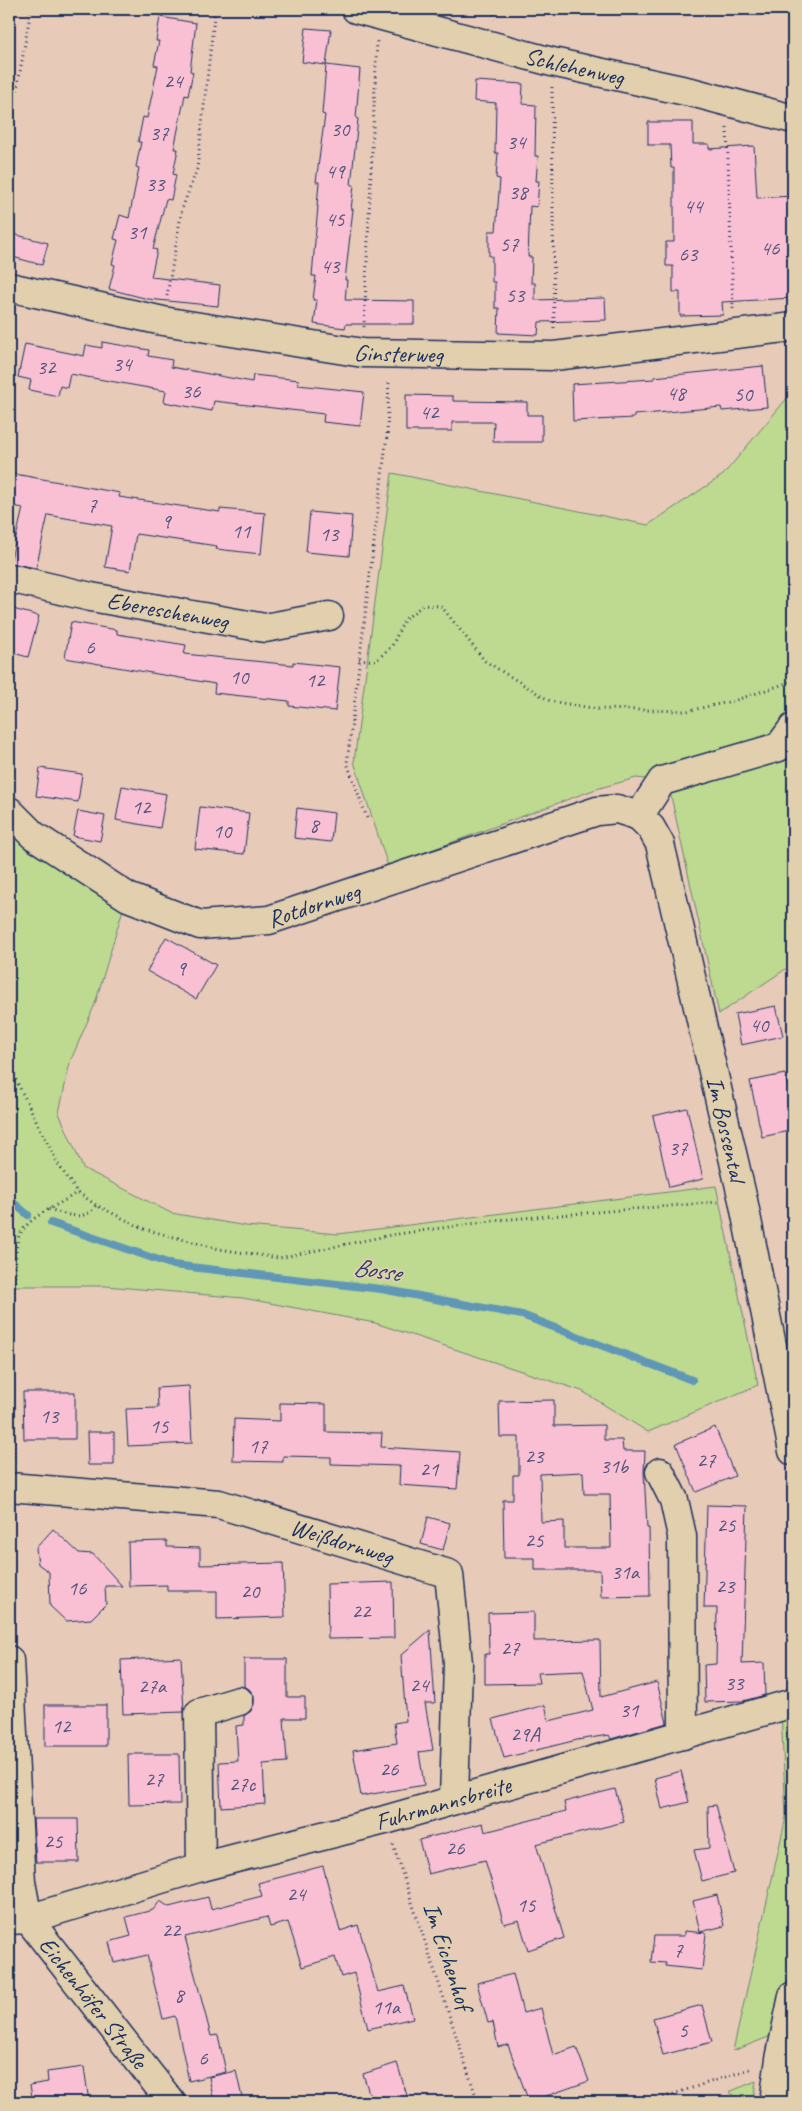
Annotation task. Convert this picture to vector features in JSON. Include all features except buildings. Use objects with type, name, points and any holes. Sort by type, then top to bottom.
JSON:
[{"type":"street","name":"Schlehenweg","points":[[368,12],[494,44],[552,62],[695,93],[793,119]]},
{"type":"street","name":"Ginsterweg","points":[[9,287],[162,321],[363,353],[554,356],[793,327]]},
{"type":"street","name":"Ebereschenweg","points":[[9,578],[91,598],[265,628],[329,616]]},
{"type":"street","points":[[639,816],[662,781],[779,747],[793,728]]},
{"type":"street","name":"Rotdornweg","points":[[9,811],[33,835],[128,897],[200,925],[269,920],[598,810],[617,809],[639,816]]},
{"type":"street","name":"Im Bossental","points":[[639,816],[652,828],[660,844],[743,1200],[793,1450]]},
{"type":"street","points":[[660,1472],[674,1500],[682,1536],[683,1735]]},
{"type":"street","name":"Weißdornweg","points":[[11,1476],[219,1504],[449,1574],[458,1663],[454,1800]]},
{"type":"street","name":"Eichenhöfer Straße","points":[[9,1660],[21,1882],[18,1920],[171,2102]]},
{"type":"street","points":[[201,1867],[199,1712],[239,1700]]},
{"type":"street","name":"Fuhrmannsbreite","points":[[18,1920],[201,1867],[385,1820],[793,1704]]},
{"type":"street","points":[[774,2102],[780,2059],[793,1996]]},
{"type":"path","points":[[9,135],[31,9]]},
{"type":"path","points":[[162,321],[182,209],[197,169],[215,9]]},
{"type":"path","points":[[732,9],[747,12]]},
{"type":"path","points":[[363,353],[368,12]]},
{"type":"path","points":[[552,62],[554,356]]},
{"type":"path","points":[[726,102],[734,335]]},
{"type":"path","points":[[367,818],[347,763],[387,435],[390,354]]},
{"type":"path","points":[[359,659],[376,661],[392,646],[404,620],[423,605],[441,606],[485,661],[550,701],[598,709],[687,712],[733,701],[793,681]]},
{"type":"path","points":[[9,1066],[58,1164],[77,1192],[96,1205],[144,1229],[219,1249],[279,1258],[391,1235],[499,1220],[743,1200]]},
{"type":"path","points":[[11,1476],[14,1296],[19,1237],[28,1224],[48,1209],[67,1200],[77,1192]]},
{"type":"path","points":[[48,1209],[74,1217],[93,1210],[96,1205]]},
{"type":"path","name":"Im Eichenhof","points":[[385,1820],[478,2102]]},
{"type":"path","points":[[649,2102],[780,2059]]},
{"type":"green space","points":[[793,391],[793,964],[719,1014],[671,796],[662,781],[636,778],[596,789],[388,866],[354,762],[392,473],[648,525],[723,475]]},
{"type":"green space","points":[[9,830],[27,850],[124,906],[95,1004],[70,1062],[59,1113],[83,1168],[171,1213],[246,1226],[338,1234],[716,1186],[758,1385],[648,1432],[582,1391],[375,1323],[243,1298],[106,1286],[9,1286]]},
{"type":"green space","points":[[793,1706],[793,1958],[776,2034],[733,2051],[786,1817],[781,1710]]},
{"type":"green space","points":[[756,2081],[753,2102],[744,2102],[729,2092]]},
{"type":"waterway","name":"Bosse","points":[[9,1199],[28,1215]]},
{"type":"waterway","name":"Bosse","points":[[51,1223],[173,1265],[381,1289],[522,1315],[692,1380]]}]
